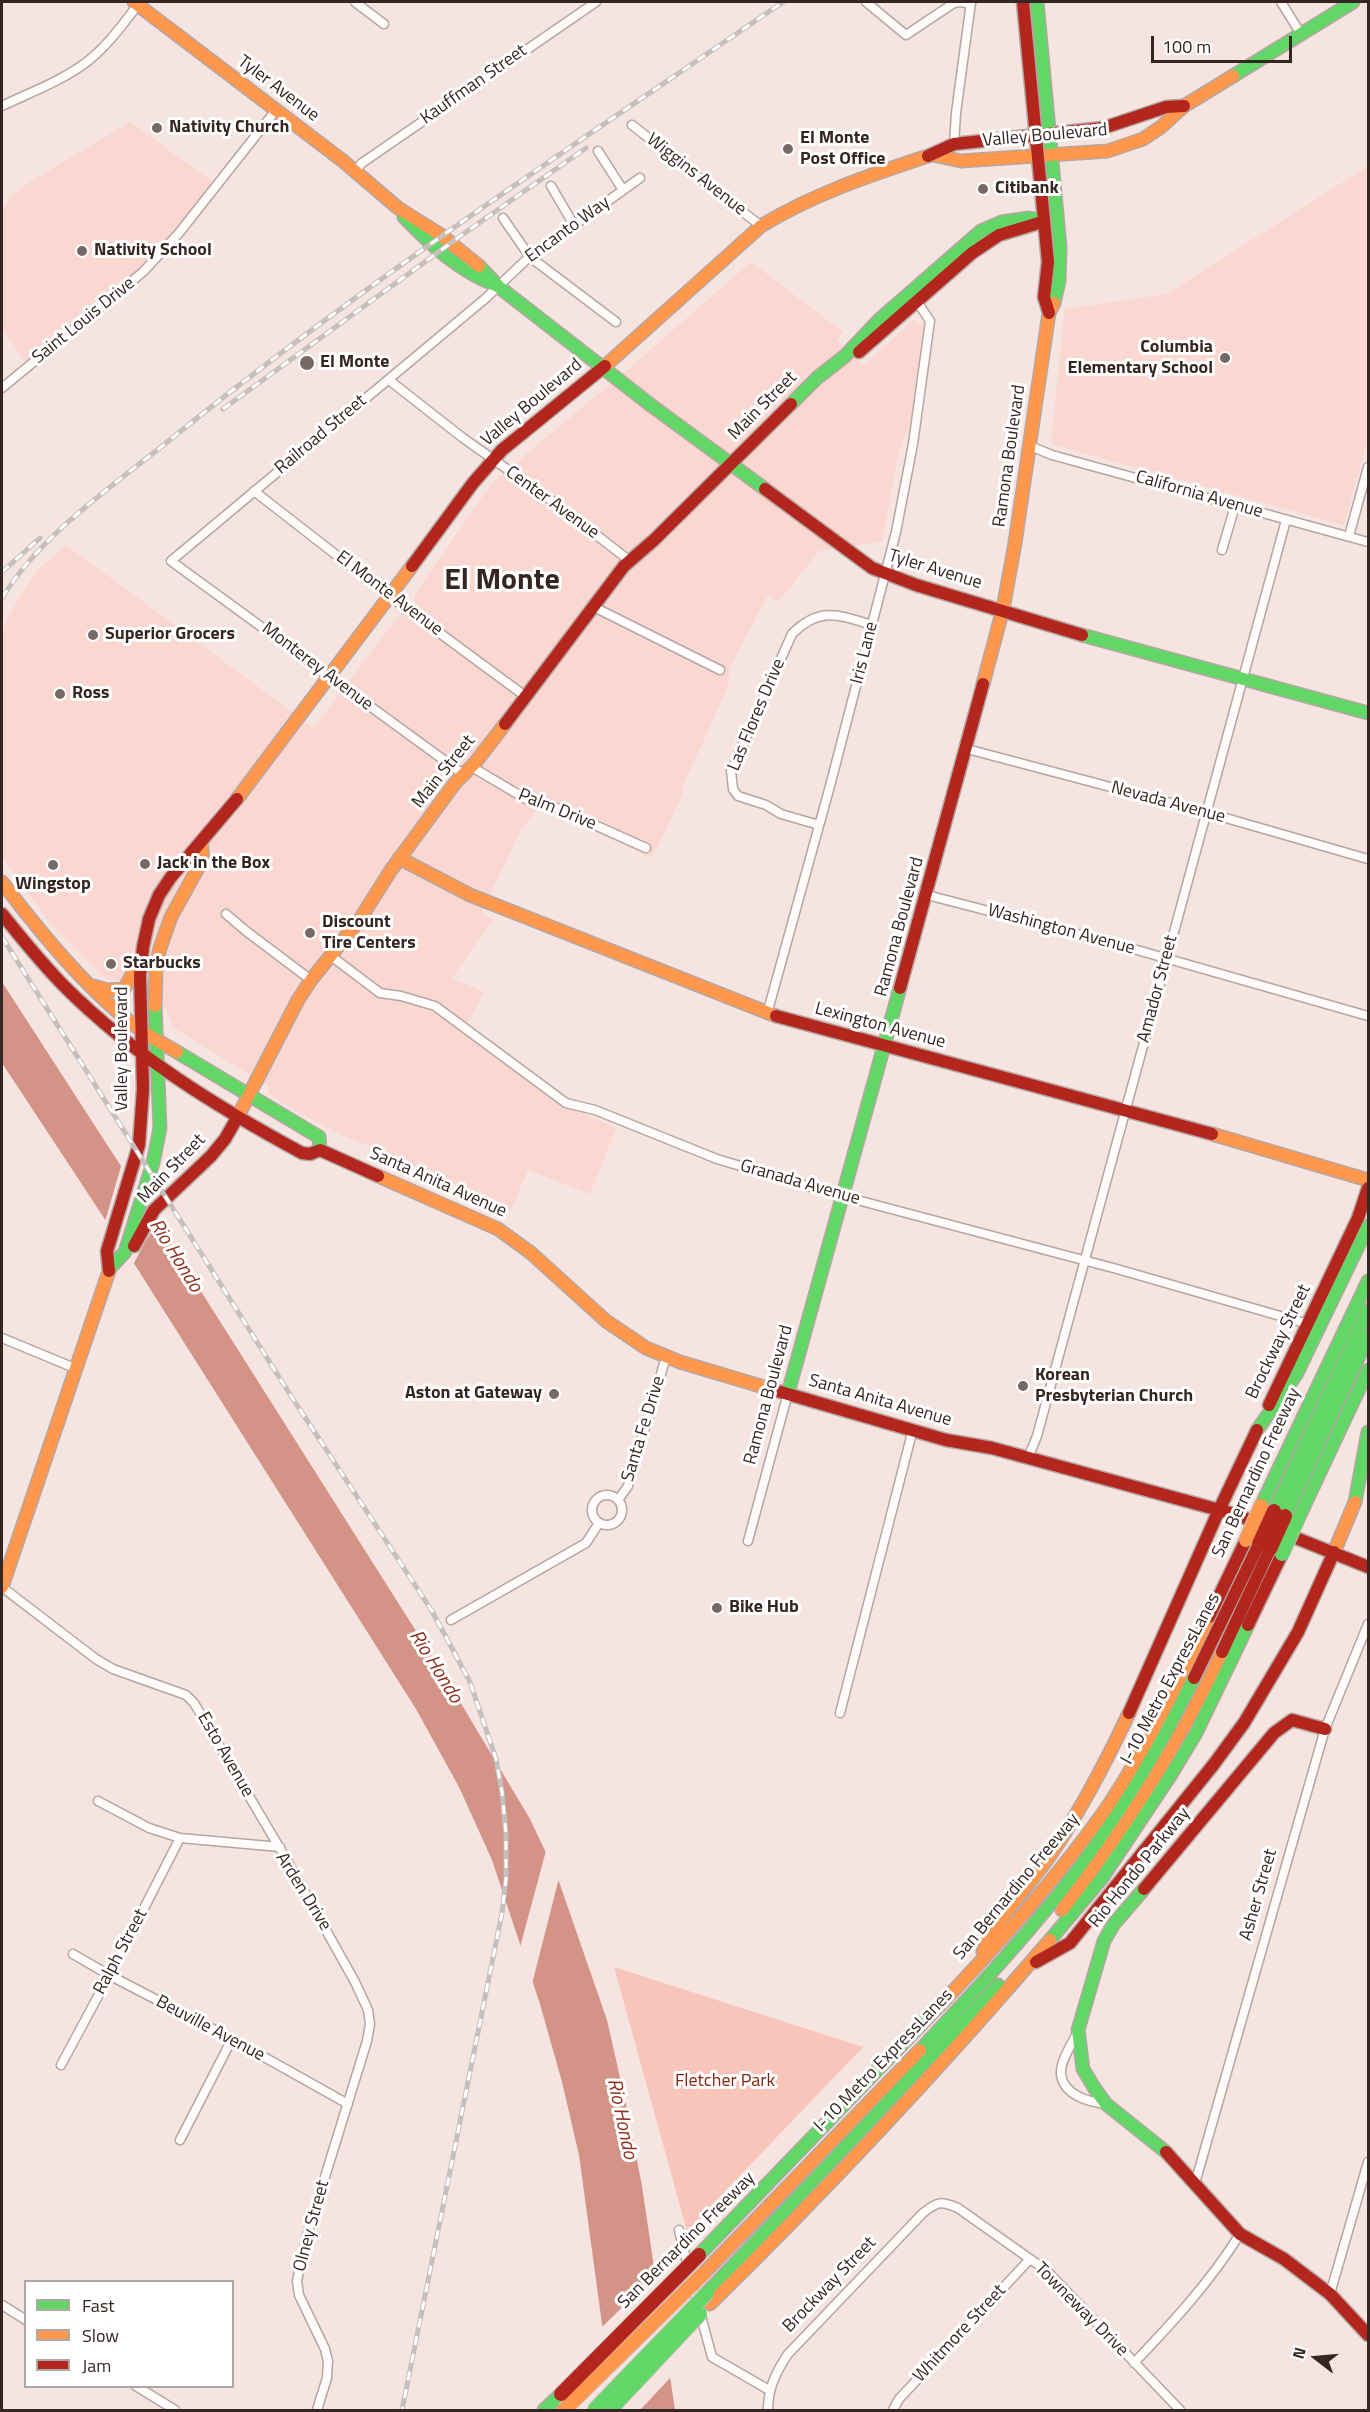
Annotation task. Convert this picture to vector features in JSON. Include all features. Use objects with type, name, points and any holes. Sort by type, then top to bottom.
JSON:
[{"type":"main road","name":"Tyler Avenue","points":[[138,2],[355,171],[398,208],[441,236],[489,274],[499,287],[603,368],[863,563],[886,574],[1003,609],[1052,627],[1368,713]]},
{"type":"main road","name":"Ramona Boulevard","points":[[788,1393],[927,895],[1003,609],[1049,313],[1058,297],[1060,247],[1052,156],[1042,134],[1023,2]]},
{"type":"main road","name":"Ramona Boulevard","points":[[1037,2],[1042,134],[1037,157],[1048,262],[1044,297],[1049,313]]},
{"type":"main road","name":"Valley Boulevard","points":[[933,155],[961,161],[1052,156],[1108,151],[1143,139],[1161,127],[1184,106],[1353,2]]},
{"type":"main road","name":"Valley Boulevard","points":[[110,1268],[107,1251],[142,1128],[140,1030],[142,959],[150,918],[158,898],[169,877],[247,785],[492,459],[603,368],[761,226],[788,209],[874,174],[933,155],[954,144],[1103,128],[1166,107],[1184,106]]},
{"type":"main road","name":"Main Street","points":[[125,1252],[134,1246],[154,1210],[225,1139],[298,1000],[311,980],[360,919],[399,858],[605,590],[630,561],[818,378],[845,356],[864,348],[914,298],[999,235],[1043,221]]},
{"type":"main road","name":"Valley Boulevard","points":[[2,1587],[110,1268],[125,1252],[153,1163],[160,1128],[154,995],[160,948],[171,917],[202,860],[201,842]]},
{"type":"main road","name":"Lexington Avenue","points":[[399,858],[452,887],[767,1014],[1125,1110],[1368,1180]]},
{"type":"main road","name":"Santa Anita Avenue","points":[[2,882],[50,944],[88,984],[140,1030],[319,1137],[320,1150]]},
{"type":"main road","name":"Santa Anita Avenue","points":[[2,914],[71,995],[140,1054],[237,1118],[302,1153],[310,1154],[320,1150],[498,1229],[524,1246],[621,1332],[666,1357],[946,1440],[993,1448],[1234,1514],[1368,1567]]},
{"type":"main road","points":[[18,935],[38,946],[44,947],[50,944]]},
{"type":"main road","points":[[88,984],[108,990],[124,989],[142,959]]},
{"type":"main road","name":"Brockway Street","points":[[979,1964],[990,1935],[1079,1811],[1138,1698],[1219,1510],[1358,1218],[1368,1188]]},
{"type":"main road","points":[[1257,1430],[1296,1375],[1368,1226]]},
{"type":"main road","name":"San Bernardino Freeway","points":[[610,2410],[708,2298],[791,2224],[1028,1966],[1102,1878],[1196,1733],[1264,1547],[1279,1514],[1368,1281]]},
{"type":"main road","points":[[1279,1514],[1368,1310]]},
{"type":"main road","points":[[1279,1514],[1368,1337]]},
{"type":"main road","name":"San Bernardino Freeway","points":[[544,2410],[755,2198],[979,1964],[1071,1855],[1108,1805],[1264,1547],[1279,1514],[1368,1370]]},
{"type":"main road","points":[[1355,1502],[1368,1432]]},
{"type":"main road","points":[[1028,1966],[1070,1943],[1214,1764],[1244,1723],[1287,1652],[1368,1473]]},
{"type":"main road","name":"I-10 Metro ExpressLanes","points":[[564,2410],[724,2253],[987,1979],[1060,1893],[1112,1822],[1158,1747],[1264,1547]]},
{"type":"main road","name":"I-10 Metro ExpressLanes","points":[[594,2410],[708,2298],[1009,1974],[1091,1873],[1125,1824],[1183,1730],[1230,1638],[1264,1547]]},
{"type":"main road","name":"Rio Hondo Parkway","points":[[1325,1729],[1292,1720],[1279,1729],[1136,1896],[1113,1925],[1104,1941],[1078,2030],[1083,2068],[1106,2104],[1173,2157],[1196,2180],[1240,2234],[1284,2259],[1330,2294],[1368,2335]]},
{"type":"main road","points":[[724,2253],[755,2198]]},
{"type":"street","points":[[2,106],[57,81],[85,63],[110,40],[138,2]]},
{"type":"street","points":[[356,2],[384,24]]},
{"type":"street","name":"Kauffman Street","points":[[355,171],[362,163],[596,2]]},
{"type":"street","points":[[866,2],[906,35],[954,3],[971,3],[954,144]]},
{"type":"street","points":[[1281,2],[1301,34]]},
{"type":"street","name":"Saint Louis Drive","points":[[2,388],[143,273],[179,233],[276,110]]},
{"type":"street","name":"Wiggins Avenue","points":[[632,125],[761,226]]},
{"type":"street","points":[[598,151],[623,190]]},
{"type":"street","name":"Encanto Way","points":[[499,287],[530,257],[640,178]]},
{"type":"street","points":[[551,186],[574,225]]},
{"type":"street","points":[[503,218],[530,257],[616,322]]},
{"type":"street","name":"Railroad Street","points":[[171,561],[499,287]]},
{"type":"street","name":"Iris Lane","points":[[767,1014],[886,574],[913,444],[930,321],[914,298]]},
{"type":"street","name":"Center Avenue","points":[[389,380],[630,561]]},
{"type":"street","name":"California Avenue","points":[[1030,446],[1052,455],[1368,542]]},
{"type":"street","points":[[1349,536],[1368,467]]},
{"type":"street","name":"El Monte Avenue","points":[[254,491],[525,696]]},
{"type":"street","points":[[1222,550],[1235,506]]},
{"type":"street","name":"Amador Street","points":[[1028,1458],[1037,1436],[1086,1260],[1205,812],[1286,520]]},
{"type":"street","name":"Monterey Avenue","points":[[171,561],[252,618],[329,677],[467,770]]},
{"type":"street","points":[[594,607],[720,670]]},
{"type":"street","name":"Las Flores Drive","points":[[819,825],[781,814],[766,805],[738,796],[733,789],[731,771],[792,634],[802,624],[825,615],[837,615],[872,625]]},
{"type":"street","name":"Nevada Avenue","points":[[967,749],[1205,812],[1368,859]]},
{"type":"street","name":"Palm Drive","points":[[467,770],[526,799],[537,799],[646,848]]},
{"type":"street","name":"Washington Avenue","points":[[927,895],[1166,958],[1368,1016]]},
{"type":"street","points":[[226,914],[311,980]]},
{"type":"street","name":"Granada Avenue","points":[[332,956],[380,993],[401,996],[435,1006],[567,1103],[595,1110],[717,1159],[1086,1260],[1308,1324]]},
{"type":"street","points":[[2,1338],[77,1369]]},
{"type":"street","name":"Santa Fe Drive","points":[[618,1500],[628,1486],[666,1357]]},
{"type":"street","name":"Ramona Boulevard","points":[[748,1541],[788,1393]]},
{"type":"street","points":[[840,1713],[913,1429]]},
{"type":"street","points":[[605,1495],[618,1500],[622,1508],[617,1521],[609,1525],[599,1523],[592,1512],[597,1499],[605,1495]]},
{"type":"street","points":[[451,1620],[586,1543],[599,1523]]},
{"type":"street","name":"Esto Avenue","points":[[2,1587],[96,1659],[113,1669],[186,1695],[201,1713],[280,1847]]},
{"type":"street","name":"Asher Street","points":[[1196,2180],[1325,1729],[1368,1624]]},
{"type":"street","name":"Arden Drive","points":[[98,1801],[149,1828],[180,1838],[280,1847],[362,1995],[370,2024],[367,2041]]},
{"type":"street","name":"Ralph Street","points":[[61,2065],[180,1838]]},
{"type":"street","name":"Beuville Avenue","points":[[73,1954],[109,1976],[232,2039],[348,2104]]},
{"type":"street","points":[[1078,2030],[1063,2063],[1061,2074],[1065,2084],[1074,2094],[1090,2102],[1106,2104]]},
{"type":"street","points":[[180,2140],[232,2039]]},
{"type":"street","name":"Olney Street","points":[[317,2410],[327,2378],[328,2361],[325,2349],[299,2295],[297,2281],[307,2235],[367,2041]]},
{"type":"street","points":[[1330,2294],[1366,2184],[1368,2162]]},
{"type":"street","name":"Towneway Drive","points":[[944,2202],[958,2208],[1047,2271],[1180,2410]]},
{"type":"street","name":"Brockway Street","points":[[768,2410],[770,2390],[777,2370],[788,2354],[923,2213],[934,2204],[944,2202]]},
{"type":"street","points":[[679,2230],[712,2357],[770,2390]]},
{"type":"street","points":[[1134,2363],[1183,2312],[1240,2234]]},
{"type":"street","name":"Whitmore Street","points":[[893,2410],[899,2399],[1029,2259]]},
{"type":"street","points":[[2,2305],[24,2319]]},
{"type":"street","points":[[139,2388],[176,2410]]},
{"type":"shaded area","name":"Nativity School","points":[[130,122],[217,185],[143,272],[28,366],[2,328],[2,210],[12,195],[32,181]]},
{"type":"shaded area","points":[[1368,166],[1368,437],[1344,525],[1054,445],[1051,441],[1065,309],[1167,294]]},
{"type":"shaded area","points":[[751,262],[843,332],[837,340],[864,365],[914,320],[923,327],[911,421],[898,455],[882,542],[819,551],[778,602],[768,595],[730,667],[728,686],[682,788],[683,794],[652,858],[539,806],[521,830],[481,913],[493,919],[452,978],[484,992],[463,1032],[559,1103],[616,1128],[590,1194],[528,1170],[511,1210],[344,1136],[268,1094],[269,1087],[174,1028],[166,1009],[119,980],[106,979],[50,923],[2,857],[2,631],[13,608],[37,571],[66,545],[314,728],[396,619],[415,603],[414,596],[492,483]]},
{"type":"green space","name":"Fletcher Park","points":[[614,1967],[863,2047],[687,2231]]},
{"type":"water","name":"Rio Hondo","points":[[2,982],[447,1680],[530,1819],[557,1876],[607,2020],[626,2104],[642,2186],[675,2410],[619,2410],[602,2324],[579,2155],[562,2082],[540,2004],[492,1860],[459,1787],[416,1709],[135,1265],[2,1063]]},
{"type":"pier","points":[[122,1163],[160,1221],[146,1240],[132,1267],[104,1225]]},
{"type":"pier","points":[[547,1847],[560,1874],[531,1988],[519,1951]]},
{"type":"pier","points":[[658,2272],[674,2374],[640,2410],[616,2410],[600,2329]]},
{"type":"railway","points":[[2,598],[37,553],[79,512],[245,381],[472,214],[783,2]]},
{"type":"railway","points":[[223,409],[459,237],[586,148]]},
{"type":"railway","points":[[2,572],[40,538]]},
{"type":"railway","points":[[2,937],[291,1396],[432,1611],[470,1682],[496,1759],[506,1834],[506,1879],[502,1913],[402,2410]]},
{"type":"traffic: fast","points":[[1037,2],[1060,247],[1059,281],[1054,303]]},
{"type":"traffic: fast","points":[[1233,76],[1353,2]]},
{"type":"traffic: fast","points":[[404,217],[459,266],[498,286]]},
{"type":"traffic: fast","points":[[791,404],[817,378],[845,356],[879,320],[981,231],[1002,222],[1029,218],[1043,221]]},
{"type":"traffic: fast","points":[[479,266],[499,287],[652,406],[765,489]]},
{"type":"traffic: fast","points":[[1082,635],[1368,713]]},
{"type":"traffic: fast","points":[[788,1393],[900,988]]},
{"type":"traffic: fast","points":[[110,1268],[125,1252],[153,1163],[160,1128],[155,1006]]},
{"type":"traffic: fast","points":[[177,1052],[319,1137],[320,1150]]},
{"type":"traffic: fast","points":[[1257,1430],[1296,1375],[1368,1226]]},
{"type":"traffic: fast","points":[[1261,1506],[1368,1281]]},
{"type":"traffic: fast","points":[[1274,1511],[1368,1310]]},
{"type":"traffic: fast","points":[[1285,1516],[1368,1337]]},
{"type":"traffic: fast","points":[[1297,1521],[1368,1370]]},
{"type":"traffic: fast","points":[[1355,1502],[1368,1432]]},
{"type":"traffic: fast","points":[[1282,1554],[1297,1521]]},
{"type":"traffic: fast","points":[[1050,1940],[1102,1878],[1170,1776],[1196,1733],[1248,1625]]},
{"type":"traffic: fast","points":[[920,2050],[985,1980],[1068,1883],[1117,1814],[1170,1725],[1194,1678]]},
{"type":"traffic: fast","points":[[1144,1889],[1113,1925],[1104,1941],[1078,2030],[1083,2069],[1095,2089],[1106,2104],[1166,2152]]},
{"type":"traffic: fast","points":[[707,2293],[998,1985]]},
{"type":"traffic: fast","points":[[699,2255],[940,2005]]},
{"type":"traffic: fast","points":[[594,2410],[707,2293]]},
{"type":"traffic: fast","points":[[610,2410],[700,2314]]},
{"type":"traffic: fast","points":[[544,2410],[561,2394]]},
{"type":"traffic: slow","points":[[134,2],[343,161],[398,208],[441,235],[479,266]]},
{"type":"traffic: slow","points":[[933,155],[961,161],[1108,151],[1143,139],[1161,127],[1184,106],[1233,76]]},
{"type":"traffic: slow","points":[[605,366],[761,226],[822,195],[928,156]]},
{"type":"traffic: slow","points":[[983,684],[1003,609],[1049,313],[1054,303]]},
{"type":"traffic: slow","points":[[237,799],[412,566]]},
{"type":"traffic: slow","points":[[237,1118],[298,1000],[311,980],[360,919],[391,870],[455,783],[475,763],[505,724]]},
{"type":"traffic: slow","points":[[155,1006],[156,967],[160,948],[171,917],[203,859],[201,842]]},
{"type":"traffic: slow","points":[[399,858],[470,895],[776,1016]]},
{"type":"traffic: slow","points":[[2,882],[49,941],[103,999],[141,1030],[177,1052]]},
{"type":"traffic: slow","points":[[93,986],[108,990],[124,989],[139,963]]},
{"type":"traffic: slow","points":[[1212,1134],[1368,1180]]},
{"type":"traffic: slow","points":[[378,1176],[498,1229],[531,1253],[606,1321],[646,1348],[680,1362],[774,1390]]},
{"type":"traffic: slow","points":[[2,1587],[109,1271]]},
{"type":"traffic: slow","points":[[1334,1552],[1355,1502]]},
{"type":"traffic: slow","points":[[1246,1540],[1261,1506]]},
{"type":"traffic: slow","points":[[940,2005],[1028,1909],[1070,1858],[1108,1806],[1150,1737],[1209,1617]]},
{"type":"traffic: slow","points":[[1062,1910],[1108,1849],[1150,1786],[1188,1720],[1222,1652]]},
{"type":"traffic: slow","points":[[983,1952],[1014,1901],[1051,1854],[1073,1820],[1129,1713]]},
{"type":"traffic: slow","points":[[710,2304],[884,2126],[1050,1940]]},
{"type":"traffic: slow","points":[[703,2274],[920,2050]]},
{"type":"traffic: slow","points":[[564,2410],[703,2274]]},
{"type":"traffic: jam","points":[[1023,2],[1048,262],[1044,297],[1049,313]]},
{"type":"traffic: jam","points":[[928,156],[954,144],[1103,128],[1166,107],[1184,106]]},
{"type":"traffic: jam","points":[[859,352],[972,253],[999,235],[1042,222]]},
{"type":"traffic: jam","points":[[412,566],[473,483],[502,450],[605,366]]},
{"type":"traffic: jam","points":[[505,724],[624,566],[654,540],[791,404]]},
{"type":"traffic: jam","points":[[765,489],[872,568],[916,585],[1082,635]]},
{"type":"traffic: jam","points":[[900,988],[983,684]]},
{"type":"traffic: jam","points":[[109,1271],[107,1251],[139,1145],[143,1089],[140,975],[149,919],[159,895],[171,877],[237,799]]},
{"type":"traffic: jam","points":[[2,914],[65,987],[119,1036],[178,1079],[302,1153],[310,1154],[320,1150],[378,1176]]},
{"type":"traffic: jam","points":[[776,1016],[1212,1134]]},
{"type":"traffic: jam","points":[[134,1246],[154,1210],[211,1156],[225,1139],[237,1118]]},
{"type":"traffic: jam","points":[[1269,1405],[1358,1218],[1368,1188]]},
{"type":"traffic: jam","points":[[774,1390],[946,1440],[992,1448],[1234,1514],[1263,1525]]},
{"type":"traffic: jam","points":[[1219,1510],[1257,1430]]},
{"type":"traffic: jam","points":[[1129,1713],[1219,1510]]},
{"type":"traffic: jam","points":[[1259,1544],[1274,1511]]},
{"type":"traffic: jam","points":[[1270,1549],[1285,1516]]},
{"type":"traffic: jam","points":[[1281,1532],[1368,1567]]},
{"type":"traffic: jam","points":[[1209,1617],[1246,1540]]},
{"type":"traffic: jam","points":[[1194,1678],[1259,1544]]},
{"type":"traffic: jam","points":[[1222,1652],[1270,1549]]},
{"type":"traffic: jam","points":[[1036,1962],[1070,1943],[1214,1764],[1244,1723],[1298,1632],[1334,1552]]},
{"type":"traffic: jam","points":[[1248,1625],[1282,1554]]},
{"type":"traffic: jam","points":[[1144,1889],[1274,1733],[1292,1720],[1325,1729]]},
{"type":"traffic: jam","points":[[1166,2152],[1240,2234],[1284,2259],[1330,2294],[1368,2335]]},
{"type":"traffic: jam","points":[[561,2394],[699,2255]]},
{"type":"place","name":"Nativity Church","points":[[157,128]]},
{"type":"place","name":"El Monte Post Office","points":[[788,149]]},
{"type":"place","name":"Citibank","points":[[983,189]]},
{"type":"place","name":"Nativity School","points":[[82,251]]},
{"type":"place","name":"Columbia Elementary School","points":[[1225,358]]},
{"type":"place","name":"El Monte","points":[[307,363]]},
{"type":"place","name":"Superior Grocers","points":[[93,635]]},
{"type":"place","name":"Ross","points":[[60,694]]},
{"type":"place","name":"Jack in the Box","points":[[145,864]]},
{"type":"place","name":"Wingstop","points":[[53,865]]},
{"type":"place","name":"Discount Tire Centers","points":[[310,933]]},
{"type":"place","name":"Starbucks","points":[[111,964]]},
{"type":"place","name":"Korean Presbyterian Church","points":[[1023,1386]]},
{"type":"place","name":"Aston at Gateway","points":[[554,1394]]},
{"type":"place","name":"Bike Hub","points":[[717,1608]]},
{"type":"district","name":"El Monte","points":[[502,582]]}]
